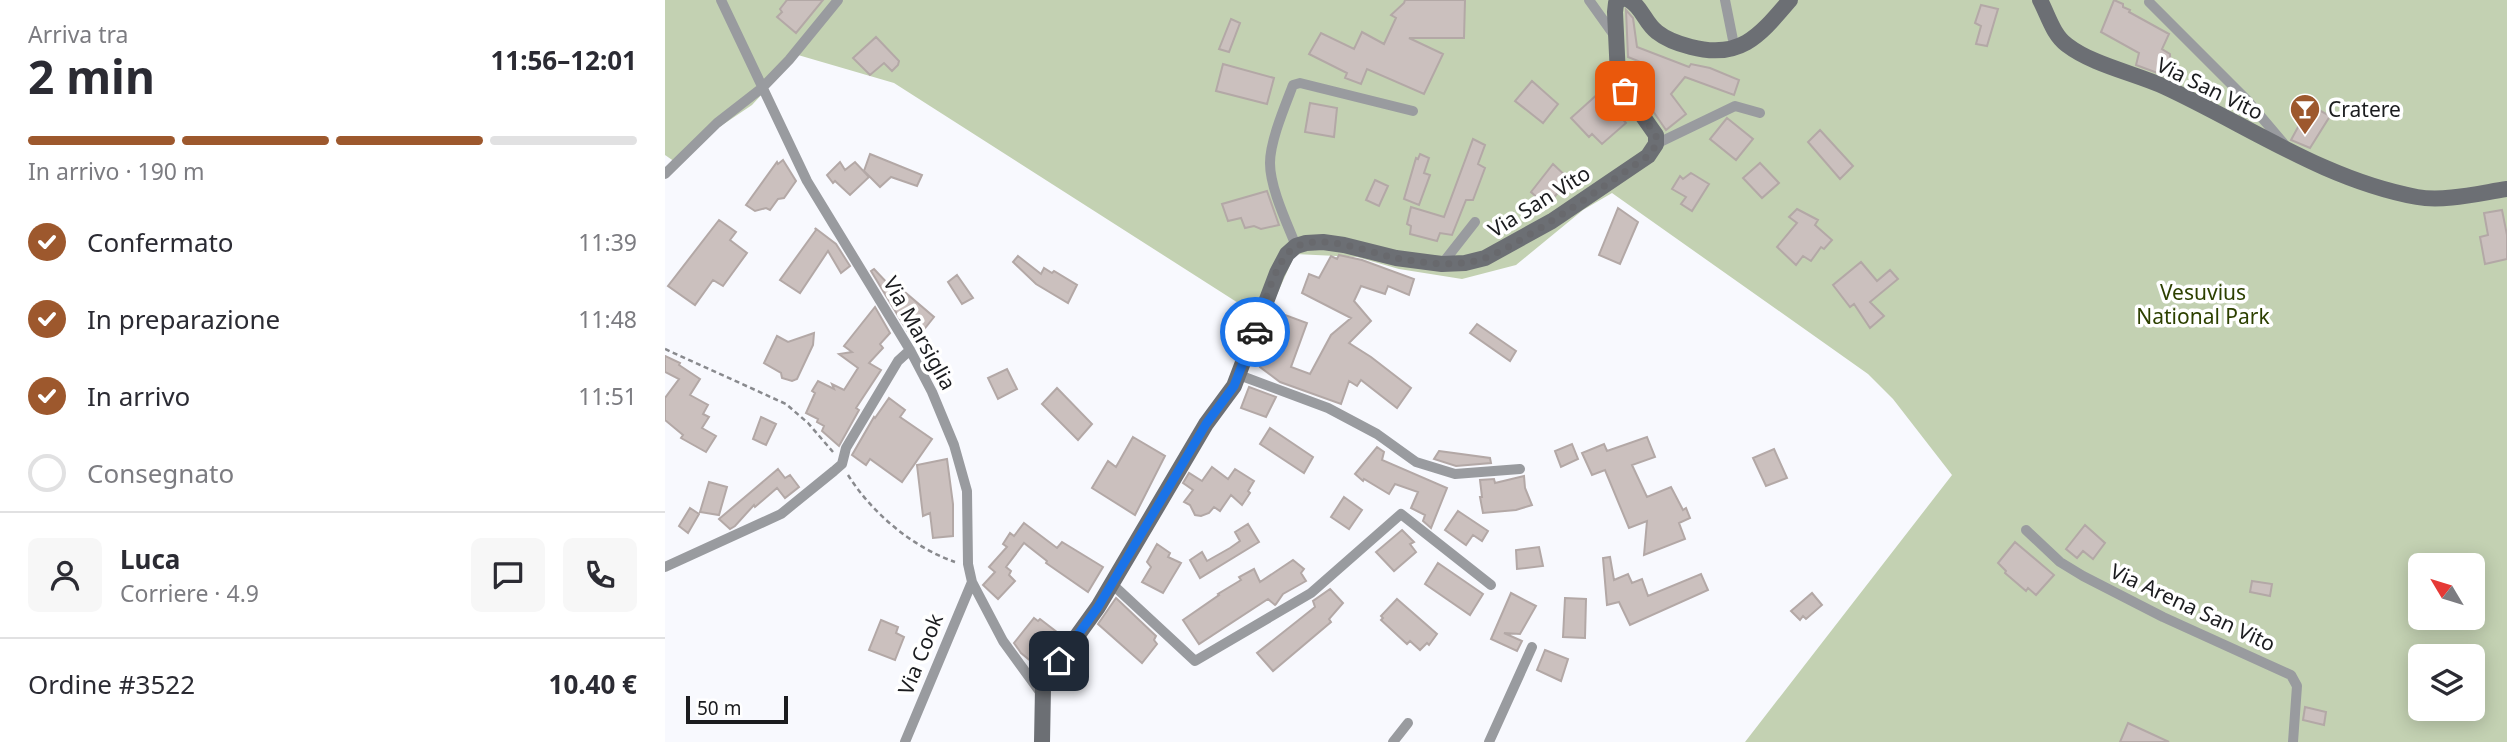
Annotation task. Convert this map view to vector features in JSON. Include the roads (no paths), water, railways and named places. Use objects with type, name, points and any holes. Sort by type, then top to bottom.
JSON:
[{"type":"street","name":"Via Marsiglia","points":[[721,0],[807,181],[910,350],[946,422],[962,471],[969,515],[968,564],[972,582],[1003,642],[1043,696]]},
{"type":"street","points":[[665,174],[717,123],[762,88],[789,60],[838,0]]},
{"type":"street","points":[[1588,0],[1614,35]]},
{"type":"street","points":[[1620,0],[1616,4],[1614,35],[1618,76],[1625,91],[1656,135],[1657,144],[1735,106],[1760,113]]},
{"type":"street","points":[[1629,0],[1663,37],[1703,50],[1735,50],[1752,39],[1790,0]]},
{"type":"street","points":[[1725,0],[1735,50]]},
{"type":"street","name":"Via San Vito","points":[[2041,0],[2055,32],[2069,47],[2165,87],[2334,173],[2379,189],[2421,198],[2474,195],[2507,189]]},
{"type":"street","points":[[2149,2],[2246,99],[2292,153]]},
{"type":"street","points":[[1042,742],[1043,688],[1049,675],[1112,584],[1206,424],[1234,386],[1277,273],[1287,254],[1296,246],[1279,206],[1270,163],[1280,116],[1293,85],[1300,83],[1413,111]]},
{"type":"street","name":"Via San Vito","points":[[1296,246],[1306,243],[1344,245],[1396,258],[1442,264],[1465,263],[1485,258],[1513,244],[1648,156],[1657,144]]},
{"type":"street","points":[[1442,264],[1475,222]]},
{"type":"street","points":[[665,567],[781,514],[842,464],[846,448],[898,361],[910,350]]},
{"type":"street","points":[[1239,375],[1328,408],[1377,434],[1416,462],[1455,474],[1520,469]]},
{"type":"street","points":[[1112,584],[1195,661],[1311,593],[1401,514],[1491,585]]},
{"type":"street","name":"Via Arena San Vito","points":[[2026,530],[2060,562],[2083,576],[2163,617],[2291,675],[2297,686],[2293,742]]},
{"type":"street","name":"Via Cook","points":[[905,742],[972,582]]},
{"type":"street","points":[[1489,742],[1532,647]]},
{"type":"street","points":[[1393,742],[1408,723]]},
{"type":"place","name":"Cratere","points":[[2305,136]]},
{"type":"park label","name":"Vesuvius National Park","points":[[2203,304]]}]
